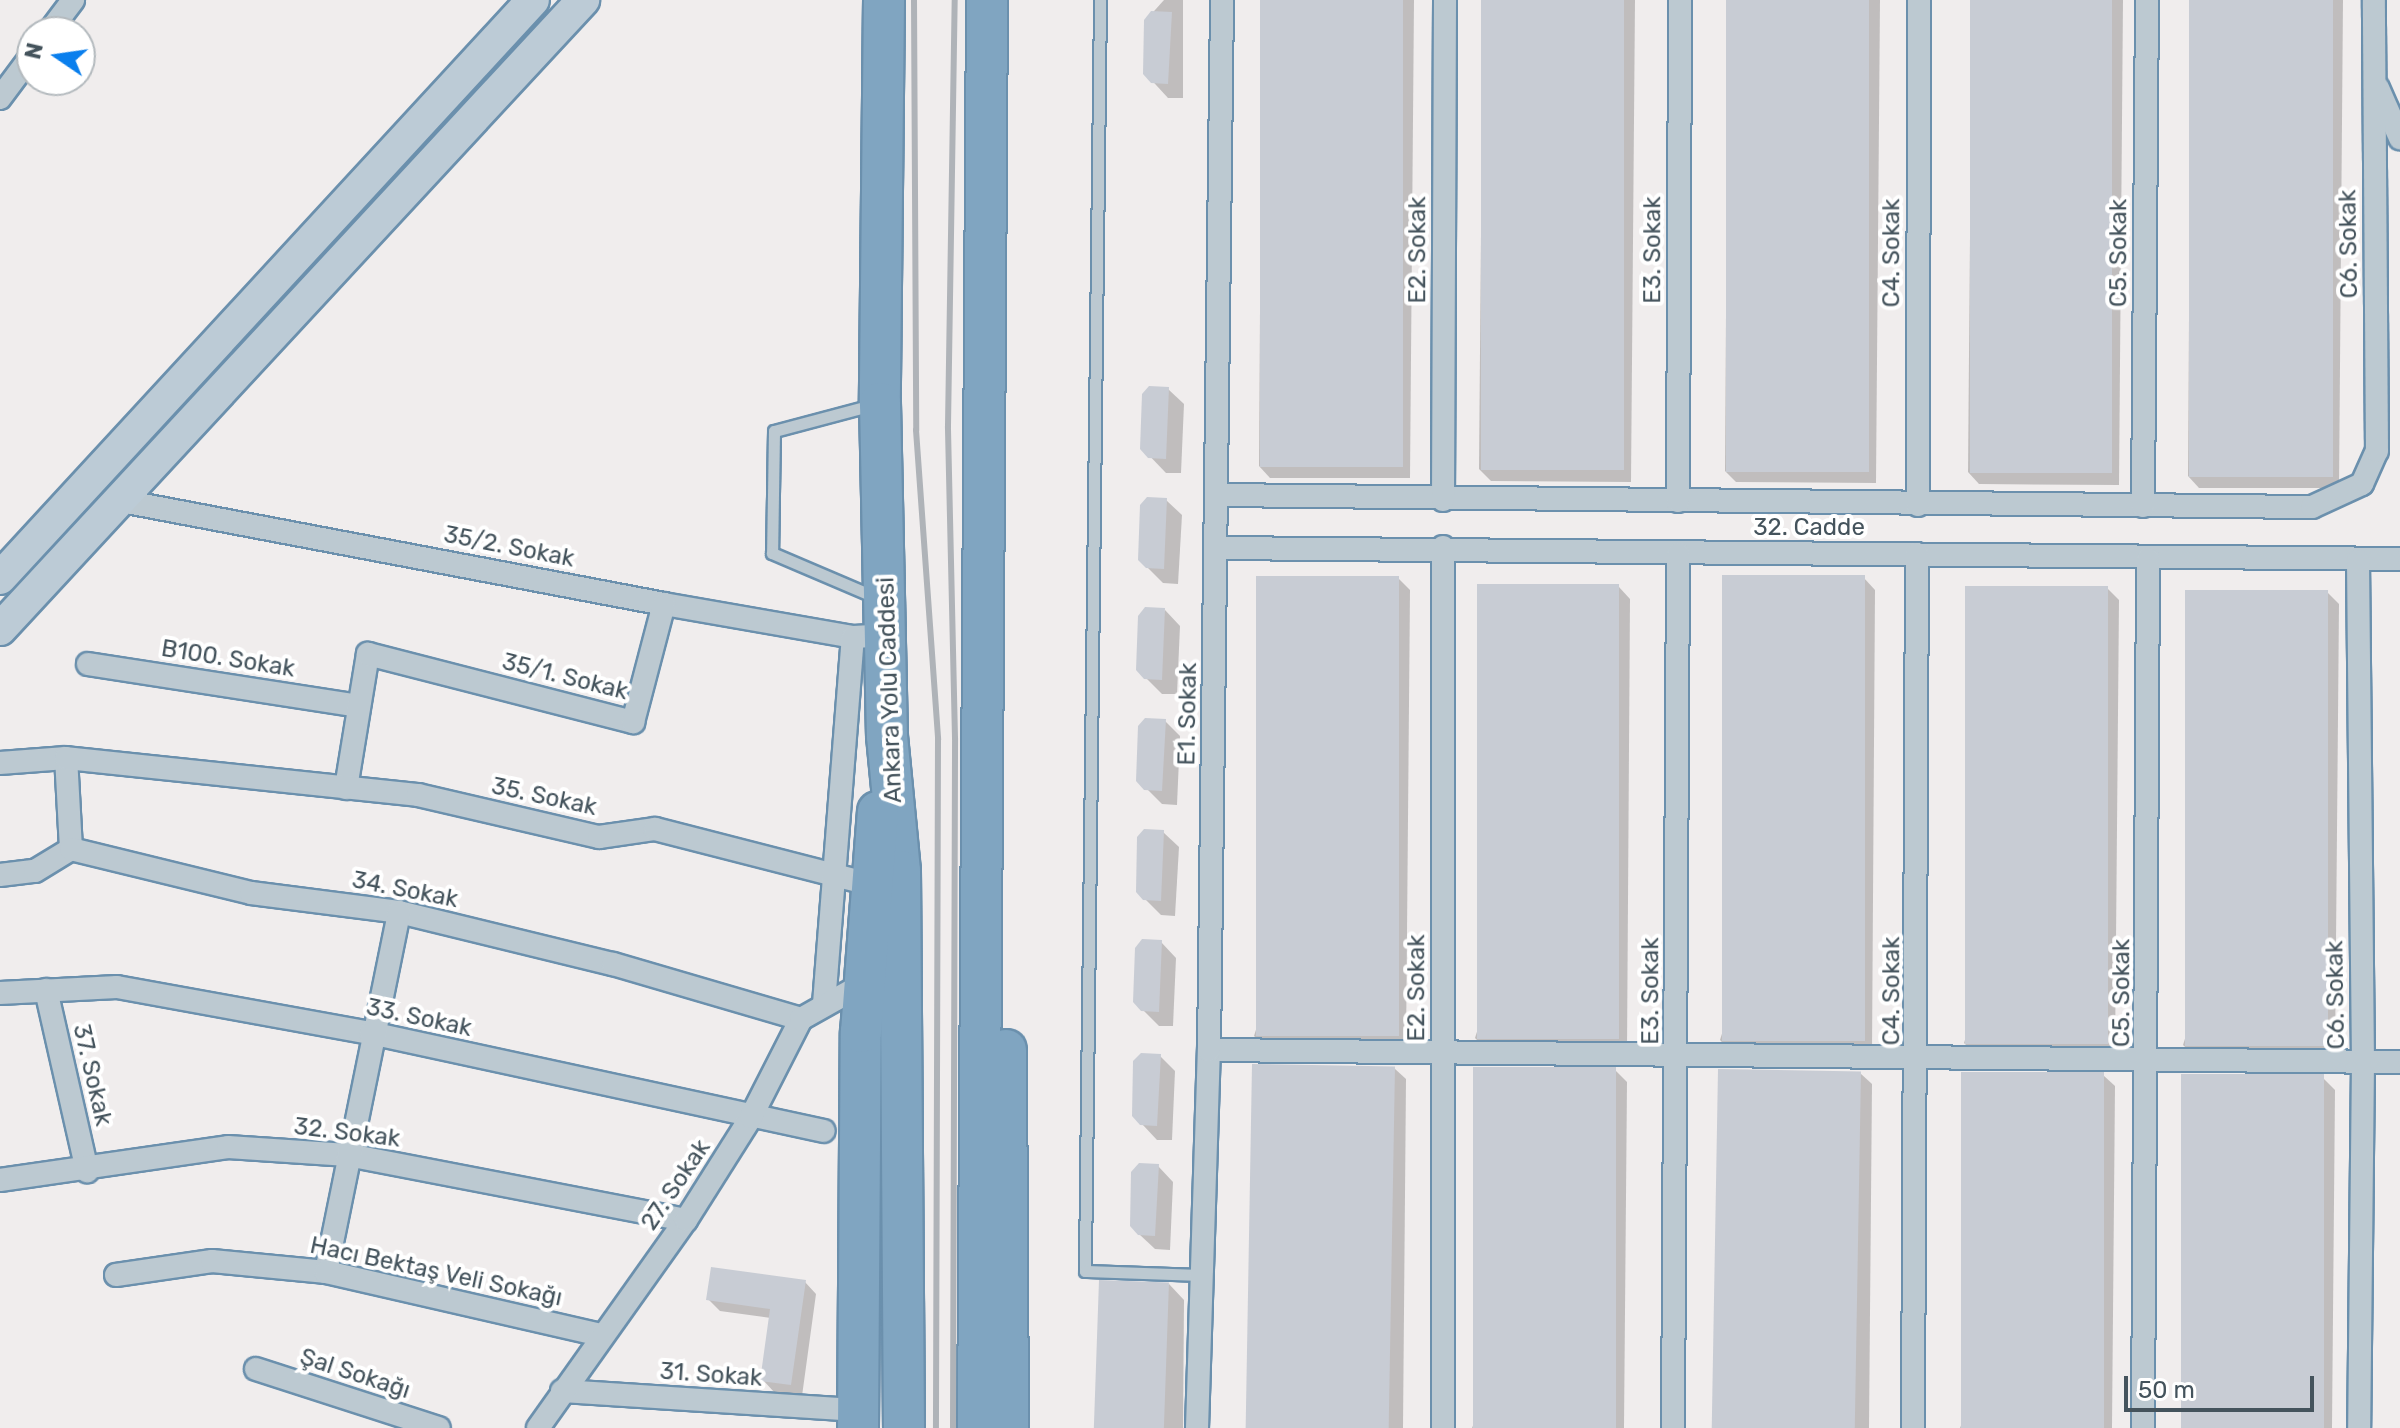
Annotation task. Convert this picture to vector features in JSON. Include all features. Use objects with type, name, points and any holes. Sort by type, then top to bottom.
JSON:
[{"type":"highway","name":"Ankara Yolu Caddesi","points":[[884,0],[875,625],[900,871],[904,1428]]},
{"type":"highway","points":[[978,1428],[987,0]]},
{"type":"highway","points":[[981,651],[1006,1005],[1008,1428]]},
{"type":"highway","points":[[858,1419],[863,984],[852,878],[887,736]]},
{"type":"main road","points":[[0,578],[533,0]]},
{"type":"main road","points":[[0,629],[122,501],[583,0]]},
{"type":"street","name":"E1. Sokak","points":[[1197,1428],[1209,1050],[1222,0]]},
{"type":"street","name":"E2. Sokak","points":[[1443,500],[1445,0]]},
{"type":"street","name":"E3. Sokak","points":[[1678,501],[1680,0]]},
{"type":"street","name":"C4. Sokak","points":[[1918,505],[1919,0]]},
{"type":"street","name":"C5. Sokak","points":[[2143,506],[2147,0]]},
{"type":"street","name":"C6. Sokak","points":[[2362,484],[2377,451],[2374,0]]},
{"type":"street","points":[[0,98],[16,76]]},
{"type":"street","points":[[2374,79],[2400,138]]},
{"type":"street","name":"32. Cadde","points":[[1218,495],[1443,500],[2312,507],[2362,484]]},
{"type":"street","name":"35/2. Sokak","points":[[122,501],[664,604],[875,625]]},
{"type":"street","name":"32. Cadde","points":[[1217,548],[1443,547],[1678,554],[2400,559]]},
{"type":"street","name":"E2. Sokak","points":[[1443,547],[1443,1428]]},
{"type":"street","name":"E3. Sokak","points":[[1673,1428],[1678,554]]},
{"type":"street","name":"C4. Sokak","points":[[1913,1428],[1918,1057],[1917,554]]},
{"type":"street","name":"C5. Sokak","points":[[2143,1428],[2148,1060],[2148,559]]},
{"type":"street","name":"C6. Sokak","points":[[2358,561],[2363,1062],[2359,1428]]},
{"type":"street","name":"35/1. Sokak","points":[[359,706],[368,654],[633,722],[664,604]]},
{"type":"street","points":[[824,1004],[852,878],[875,625]]},
{"type":"street","name":"B100. Sokak","points":[[88,664],[359,706]]},
{"type":"street","points":[[346,788],[359,706]]},
{"type":"street","points":[[0,875],[35,871],[71,849],[66,758]]},
{"type":"street","name":"35. Sokak","points":[[0,763],[66,758],[418,795],[599,837],[655,829],[852,878]]},
{"type":"street","name":"34. Sokak","points":[[71,849],[251,893],[399,912],[613,964],[801,1019]]},
{"type":"street","points":[[326,1272],[371,1033],[399,912]]},
{"type":"street","name":"27. Sokak","points":[[538,1428],[601,1335],[686,1220],[751,1117],[801,1019],[863,984]]},
{"type":"street","name":"33. Sokak","points":[[0,993],[117,987],[371,1033],[824,1131]]},
{"type":"street","name":"37. Sokak","points":[[46,990],[87,1171]]},
{"type":"street","points":[[1209,1050],[2400,1062]]},
{"type":"street","name":"32. Sokak","points":[[0,1180],[87,1171],[228,1147],[348,1155],[686,1220]]},
{"type":"street","name":"Hacı Bektaş Veli Sokağı","points":[[116,1275],[212,1261],[326,1272],[601,1335]]},
{"type":"street","name":"Şal Sokağı","points":[[256,1369],[439,1428]]},
{"type":"street","name":"31. Sokak","points":[[562,1391],[858,1419]]},
{"type":"lane","points":[[1100,0],[1085,1271],[1202,1275]]},
{"type":"lane","points":[[875,625],[772,553],[774,431],[880,403]]},
{"type":"building","points":[[1260,0],[1403,0],[1403,467],[1260,467]]},
{"type":"building","points":[[1481,0],[1624,0],[1624,470],[1481,470]]},
{"type":"building","points":[[1726,0],[1869,0],[1869,472],[1726,472]]},
{"type":"building","points":[[1970,0],[2112,0],[2112,473],[1970,473]]},
{"type":"building","points":[[2189,0],[2333,0],[2333,477],[2189,477]]},
{"type":"building","points":[[1151,11],[1172,12],[1168,84],[1151,83],[1143,74],[1144,20]]},
{"type":"building","points":[[1149,386],[1169,387],[1166,459],[1148,458],[1140,449],[1142,394]]},
{"type":"building","points":[[1147,497],[1167,498],[1164,569],[1146,568],[1138,560],[1140,505]]},
{"type":"building","points":[[1722,575],[1865,575],[1865,1041],[1722,1041]]},
{"type":"building","points":[[1256,576],[1399,576],[1399,1036],[1256,1036]]},
{"type":"building","points":[[1477,584],[1619,584],[1619,1039],[1477,1039]]},
{"type":"building","points":[[1965,586],[2108,586],[2108,1044],[1965,1044]]},
{"type":"building","points":[[2185,590],[2328,590],[2328,1046],[2185,1046]]},
{"type":"building","points":[[1145,607],[1165,608],[1162,680],[1144,679],[1136,670],[1138,616]]},
{"type":"building","points":[[1145,718],[1166,719],[1162,791],[1144,790],[1136,781],[1138,726]]},
{"type":"building","points":[[1144,829],[1164,830],[1161,901],[1143,900],[1136,892],[1137,837]]},
{"type":"building","points":[[1142,939],[1162,940],[1159,1012],[1141,1011],[1133,1002],[1135,948]]},
{"type":"building","points":[[1141,1053],[1161,1054],[1157,1126],[1140,1125],[1132,1116],[1133,1061]]},
{"type":"building","points":[[1252,1064],[1395,1066],[1389,1428],[1246,1428]]},
{"type":"building","points":[[1473,1067],[1616,1067],[1616,1428],[1473,1428]]},
{"type":"building","points":[[1718,1069],[1861,1071],[1855,1428],[1712,1428]]},
{"type":"building","points":[[1961,1072],[2104,1072],[2104,1428],[1961,1428]]},
{"type":"building","points":[[2181,1074],[2324,1074],[2324,1428],[2181,1428]]},
{"type":"building","points":[[1139,1163],[1159,1164],[1155,1236],[1138,1235],[1130,1226],[1131,1172]]},
{"type":"building","points":[[711,1267],[806,1280],[791,1385],[760,1381],[770,1309],[706,1300]]},
{"type":"building","points":[[1099,1280],[1169,1282],[1164,1428],[1094,1428]]},
{"type":"railway","points":[[914,0],[916,430],[938,739],[936,1428]]},
{"type":"railway","points":[[953,1428],[955,738],[948,426],[955,0]]}]
